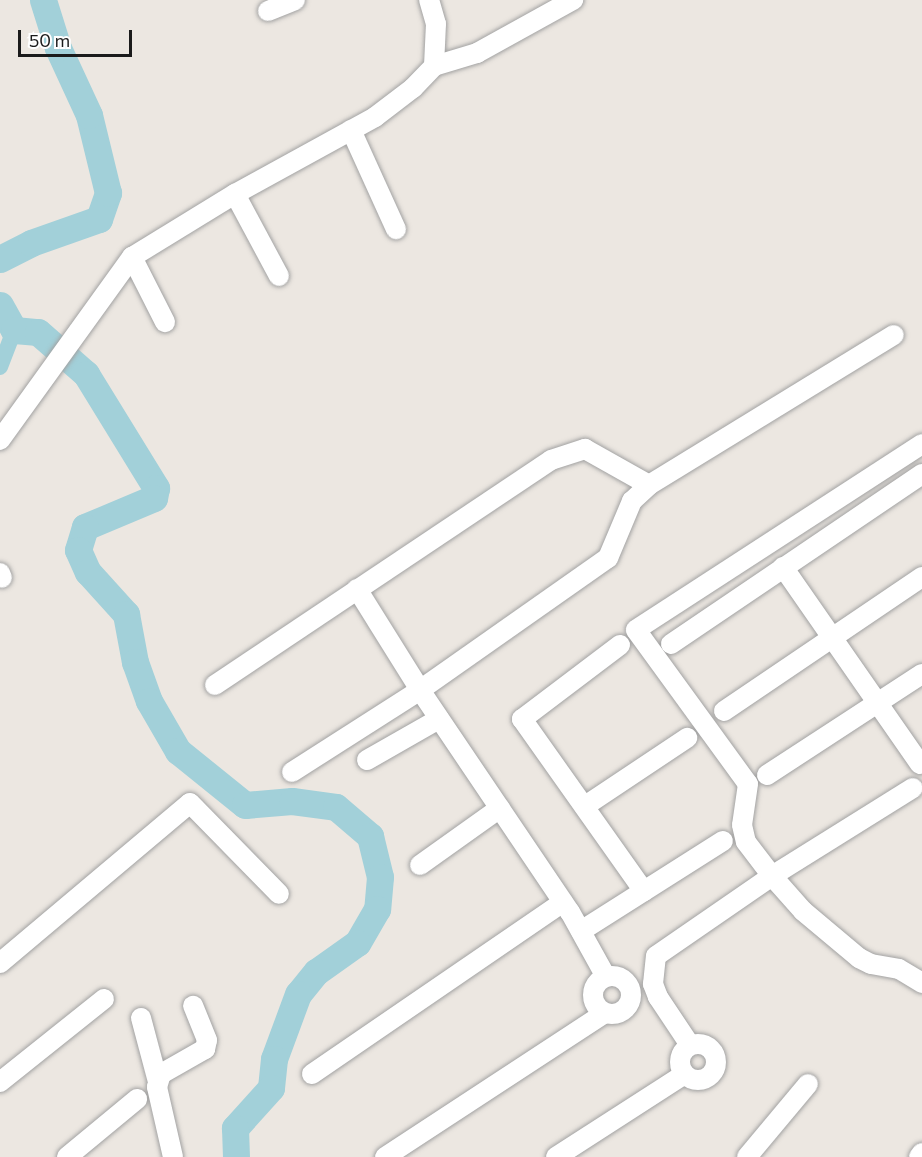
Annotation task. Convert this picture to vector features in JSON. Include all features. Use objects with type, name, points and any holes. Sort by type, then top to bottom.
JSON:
[{"type":"street","points":[[268,11],[295,0]]},
{"type":"street","points":[[429,0],[436,24],[434,66]]},
{"type":"street","points":[[0,440],[132,257],[235,194],[399,101],[434,66],[477,53],[573,0]]},
{"type":"street","points":[[351,130],[396,229]]},
{"type":"street","points":[[235,194],[279,276]]},
{"type":"street","points":[[132,257],[165,322]]},
{"type":"street","points":[[292,772],[420,690],[608,558],[632,501],[649,485],[894,335]]},
{"type":"street","points":[[922,444],[636,630],[748,784],[742,825],[746,842],[772,876],[803,911],[860,958],[871,964],[899,969],[922,983]]},
{"type":"street","points":[[215,685],[552,460],[585,449],[649,485]]},
{"type":"street","points":[[671,644],[922,474]]},
{"type":"street","points":[[690,1045],[658,997],[653,984],[656,956],[772,876],[917,792],[910,777],[921,763],[783,567]]},
{"type":"street","points":[[724,711],[922,577]]},
{"type":"street","points":[[357,590],[439,719],[563,903],[606,977]]},
{"type":"street","points":[[620,645],[522,719],[644,891]]},
{"type":"street","points":[[766,775],[922,674]]},
{"type":"street","points":[[367,760],[439,719]]},
{"type":"street","points":[[585,806],[687,738]]},
{"type":"street","points":[[0,963],[190,802],[279,894]]},
{"type":"street","points":[[420,865],[500,808]]},
{"type":"street","points":[[581,931],[723,841]]},
{"type":"street","points":[[312,1074],[563,903]]},
{"type":"street","points":[[606,977],[624,981],[631,998],[620,1013],[605,1013],[597,1008],[592,996],[596,984],[606,977]]},
{"type":"street","points":[[0,1082],[104,999]]},
{"type":"street","points":[[158,1082],[161,1074],[205,1049],[207,1040],[193,1006]]},
{"type":"street","points":[[385,1157],[405,1152],[605,1013]]},
{"type":"street","points":[[141,1018],[158,1082],[158,1098],[173,1157]]},
{"type":"street","points":[[690,1045],[708,1046],[717,1063],[706,1078],[695,1080],[685,1074],[680,1058],[690,1045]]},
{"type":"street","points":[[556,1157],[685,1074]]},
{"type":"street","points":[[747,1157],[808,1084]]},
{"type":"street","points":[[68,1157],[137,1099]]},
{"type":"street","points":[[919,1157],[922,1153]]},
{"type":"waterway","points":[[0,259],[31,243],[99,219],[108,193],[89,115],[58,48],[43,0]]},
{"type":"waterway","points":[[0,305],[14,330],[38,332],[86,374],[156,488],[154,498],[85,527],[78,550],[88,572],[126,614],[135,662],[149,701],[178,751],[245,805],[292,801],[336,807],[370,836],[380,877],[377,909],[357,943],[316,972],[298,994],[274,1059],[271,1088],[235,1128],[236,1157]]},
{"type":"waterway","points":[[0,367],[14,330]]}]
